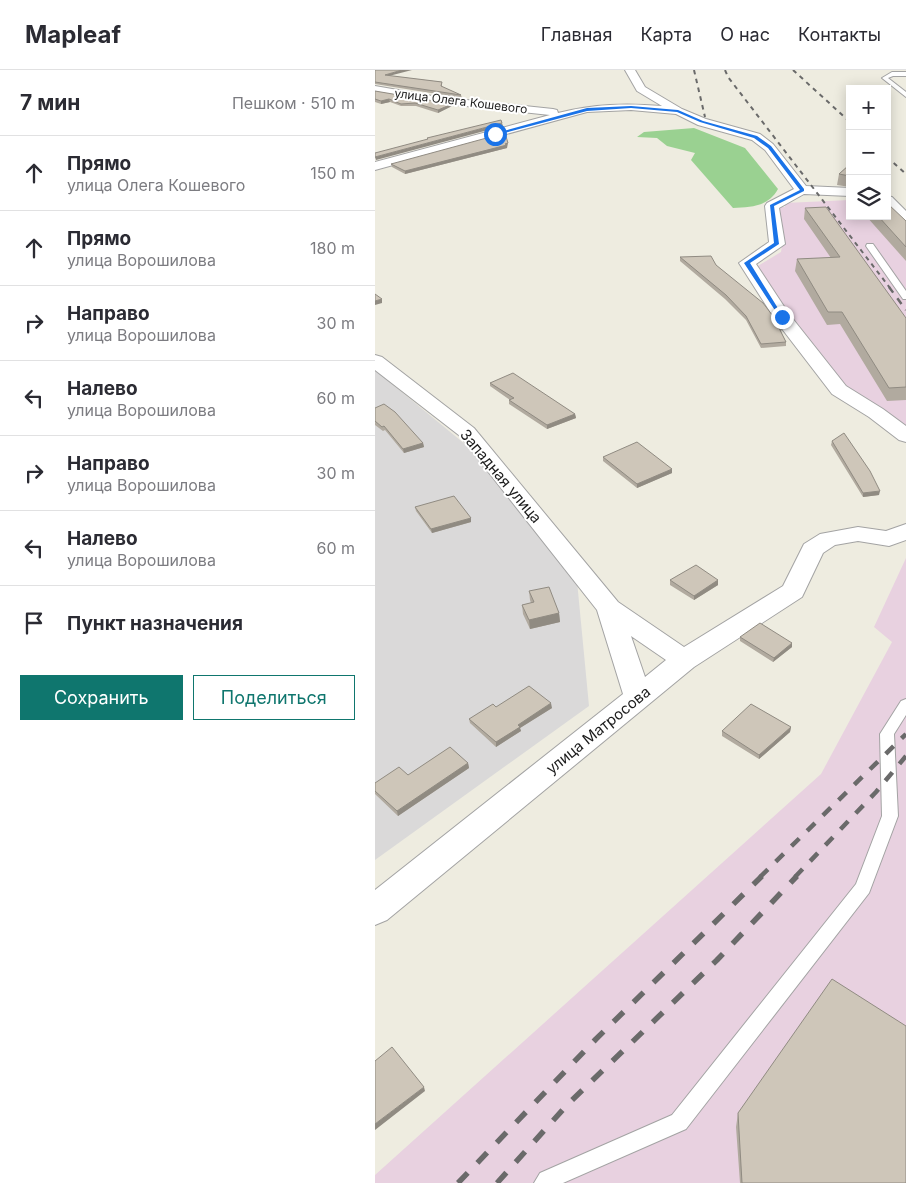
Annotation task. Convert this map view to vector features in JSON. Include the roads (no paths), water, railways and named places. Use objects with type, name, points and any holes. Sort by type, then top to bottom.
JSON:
[{"type":"street","points":[[629,70],[641,89],[678,111],[702,122],[756,137],[769,147],[802,190]]},
{"type":"street","name":"улица Олега Кошевого","points":[[375,89],[482,106],[576,112]]},
{"type":"street","name":"улица Олега Кошевого","points":[[375,166],[587,110],[631,107],[678,111]]},
{"type":"street","points":[[846,192],[802,190],[772,206],[777,244],[747,263],[782,317],[839,390],[876,413],[906,436]]},
{"type":"street","points":[[891,204],[906,219]]},
{"type":"street","name":"Западная улица","points":[[375,361],[467,432],[609,608]]},
{"type":"street","name":"улица Матросова","points":[[375,910],[684,660],[793,591],[813,549],[828,539],[858,534],[889,539],[906,531]]},
{"type":"street","points":[[609,608],[684,660]]},
{"type":"street","points":[[609,608],[639,697]]},
{"type":"lane","points":[[900,70],[906,73]]},
{"type":"lane","points":[[906,73],[892,74],[885,78],[906,95]]},
{"type":"lane","points":[[870,246],[906,296]]},
{"type":"lane","points":[[544,1183],[679,1122],[863,888],[890,816],[887,734],[906,704]]},
{"type":"railway","points":[[694,70],[705,117]]},
{"type":"railway","points":[[725,70],[728,77],[890,288]]},
{"type":"railway","points":[[793,70],[846,118]]},
{"type":"railway","points":[[891,161],[906,174]]},
{"type":"railway","points":[[889,287],[906,310]]},
{"type":"railway","points":[[760,877],[906,734]]},
{"type":"railway","points":[[795,877],[876,792],[906,756]]},
{"type":"railway","points":[[458,1183],[596,1039],[762,876]]},
{"type":"railway","points":[[497,1183],[567,1105],[717,960],[797,876]]}]
